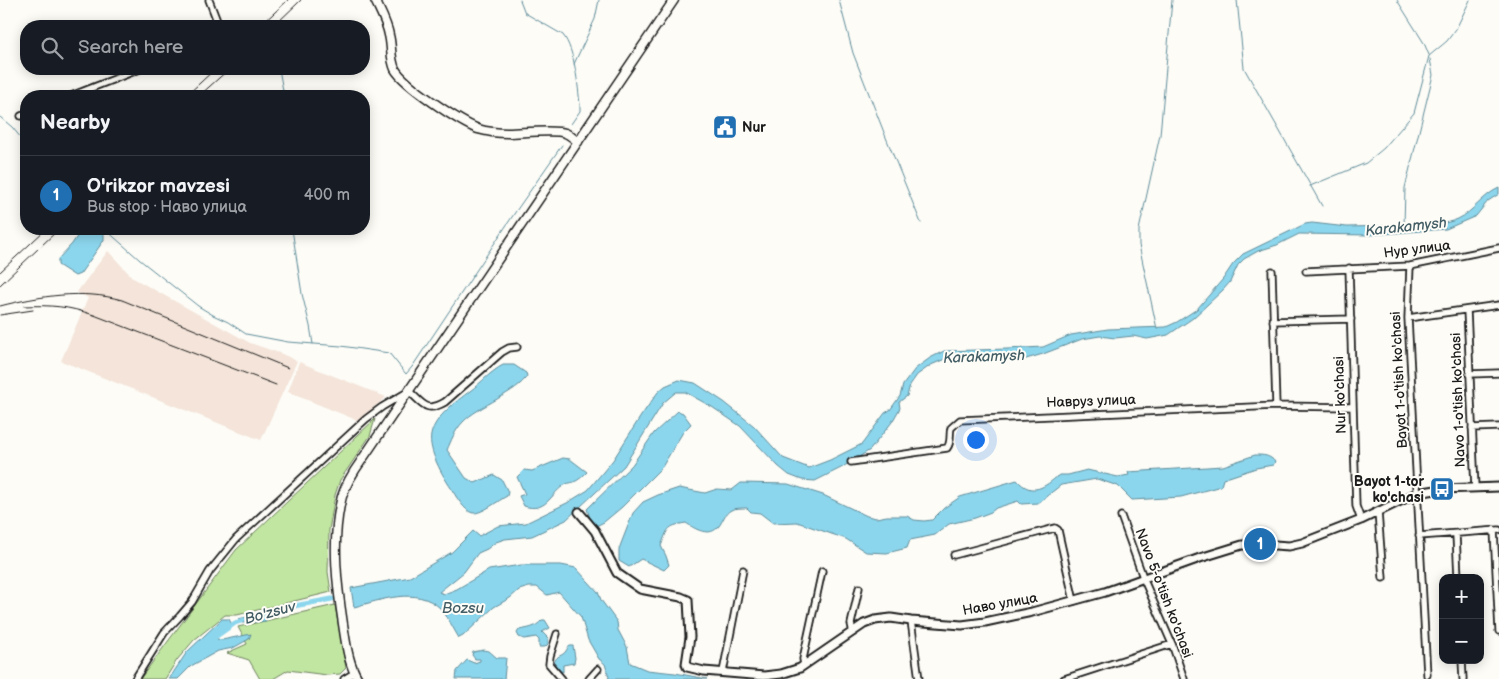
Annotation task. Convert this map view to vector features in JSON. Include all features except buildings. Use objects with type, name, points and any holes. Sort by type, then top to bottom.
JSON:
[{"type":"main road","points":[[375,0],[388,30],[396,70],[401,77],[458,118],[474,127],[504,133],[577,134],[585,130]]},
{"type":"main road","points":[[356,676],[347,649],[337,586],[336,538],[339,507],[343,492],[352,475],[674,0]]},
{"type":"main road","points":[[565,133],[578,142]]},
{"type":"street","points":[[210,0],[217,20]]},
{"type":"street","points":[[86,90],[125,75]]},
{"type":"street","name":"Нур улица","points":[[1306,271],[1410,266],[1499,248]]},
{"type":"street","name":"Bayot 1-o'tish ko'chasi","points":[[1410,266],[1408,318],[1427,675]]},
{"type":"street","name":"Nur ko'chasi","points":[[1349,268],[1356,506],[1361,520]]},
{"type":"street","points":[[1272,271],[1276,406]]},
{"type":"street","points":[[1408,318],[1499,306]]},
{"type":"street","name":"Navo 1-o'tish ko'chasi","points":[[1467,310],[1474,488]]},
{"type":"street","points":[[1273,321],[1350,319]]},
{"type":"street","points":[[135,679],[164,632],[192,602],[210,571],[236,539],[366,419],[382,407],[409,392],[426,407],[434,408],[444,402],[502,352],[508,348],[516,347]]},
{"type":"street","points":[[1469,374],[1499,373]]},
{"type":"street","name":"Навруз улица","points":[[851,462],[947,448],[949,446],[951,428],[960,420],[1276,406],[1353,407]]},
{"type":"street","points":[[1472,428],[1499,427]]},
{"type":"street","name":"Наво улица","points":[[579,512],[595,531],[617,573],[640,589],[688,600],[690,637],[686,666],[704,671],[764,676],[781,674],[800,668],[864,624],[875,620],[891,618],[962,625],[1032,612],[1144,580],[1200,558],[1242,545],[1289,546],[1302,543],[1361,520],[1417,493],[1442,489],[1499,487]]},
{"type":"street","points":[[1378,512],[1383,578]]},
{"type":"street","name":"Navo 5-o'tish ko'chasi","points":[[1121,516],[1144,580],[1172,644],[1182,678]]},
{"type":"street","points":[[954,555],[1055,528],[1058,530],[1074,601]]},
{"type":"street","points":[[1419,536],[1496,530],[1499,631]]},
{"type":"street","points":[[1456,534],[1458,574]]},
{"type":"street","points":[[723,672],[743,570]]},
{"type":"street","points":[[804,665],[803,659],[822,571]]},
{"type":"street","points":[[853,632],[851,624],[859,588]]},
{"type":"street","points":[[911,621],[919,679]]},
{"type":"street","points":[[557,634],[549,664],[562,679]]},
{"type":"street","points":[[1064,679],[1172,644]]},
{"type":"street","points":[[1462,664],[1463,679]]},
{"type":"street","points":[[589,679],[598,669]]},
{"type":"street","points":[[344,679],[356,676]]},
{"type":"shaded area","points":[[108,251],[133,278],[250,343],[297,361],[261,440],[61,361],[88,298],[77,292]]},
{"type":"shaded area","points":[[299,362],[386,397],[359,421],[288,392]]},
{"type":"green space","points":[[375,419],[370,436],[340,480],[335,495],[329,530],[328,572],[331,592],[237,615],[225,615],[194,640],[177,660],[165,679],[140,679],[236,550]]},
{"type":"green space","points":[[335,605],[346,668],[340,674],[327,675],[288,670],[273,679],[260,679],[249,660],[227,653],[247,644],[238,627]]},
{"type":"water","points":[[1499,188],[1499,194],[1488,201],[1476,216],[1446,229],[1370,235],[1299,234],[1277,245],[1258,251],[1238,265],[1230,282],[1193,318],[1168,335],[1147,339],[1133,336],[1115,338],[1100,336],[1082,339],[1026,359],[945,359],[931,365],[917,375],[910,385],[907,396],[899,402],[900,408],[892,422],[870,450],[815,481],[802,480],[789,475],[740,426],[685,392],[676,392],[663,403],[624,466],[566,520],[532,536],[496,542],[478,553],[464,572],[439,592],[444,594],[457,589],[489,570],[521,565],[561,565],[576,568],[598,592],[601,600],[617,622],[618,630],[627,647],[630,663],[647,670],[707,679],[608,679],[605,664],[599,659],[588,640],[581,617],[559,592],[547,595],[537,587],[519,590],[510,598],[494,607],[459,638],[440,608],[431,601],[421,598],[410,596],[387,598],[354,607],[351,588],[410,577],[452,552],[473,531],[479,536],[498,526],[526,523],[567,503],[588,490],[613,460],[658,392],[665,386],[679,380],[695,383],[724,402],[754,426],[783,458],[809,468],[862,444],[900,396],[903,385],[915,369],[944,351],[1043,347],[1071,335],[1108,329],[1166,327],[1197,309],[1243,254],[1305,224],[1347,227],[1412,227],[1453,221],[1463,216]]},
{"type":"water","points":[[78,235],[104,235],[104,240],[80,274],[75,276],[58,265],[58,259]]},
{"type":"water","points":[[503,365],[514,365],[526,373],[527,376],[515,388],[478,410],[463,422],[455,432],[447,450],[466,478],[475,483],[494,475],[502,480],[508,492],[507,496],[477,513],[473,513],[467,510],[461,503],[440,470],[434,456],[431,435],[433,428],[447,410]]},
{"type":"water","points":[[678,411],[683,413],[691,424],[683,432],[662,467],[622,507],[596,526],[590,518],[587,509],[632,465],[654,433]]},
{"type":"water","points":[[1255,455],[1264,455],[1275,462],[1273,465],[1256,468],[1223,479],[1221,486],[1181,497],[1132,500],[1118,486],[1097,479],[1061,485],[1038,503],[1021,504],[1018,501],[996,508],[975,518],[949,524],[935,535],[910,540],[907,548],[887,553],[866,552],[846,539],[797,522],[773,523],[760,513],[751,512],[747,508],[743,508],[731,510],[715,530],[702,531],[686,523],[671,527],[661,546],[669,565],[664,570],[641,559],[629,567],[619,561],[619,549],[633,513],[643,502],[679,488],[705,493],[717,489],[732,490],[741,483],[788,484],[823,495],[867,516],[876,518],[907,516],[914,520],[924,521],[932,520],[944,508],[960,497],[1017,480],[1028,488],[1033,489],[1044,486],[1059,475],[1068,475],[1087,470],[1118,477],[1129,475],[1128,472],[1223,466]]},
{"type":"water","points":[[563,458],[570,459],[587,472],[576,481],[564,485],[543,505],[531,508],[524,506],[519,496],[525,494],[517,477],[524,470],[532,471]]},
{"type":"water","points":[[265,613],[266,621],[242,623],[238,619]]},
{"type":"water","points":[[222,619],[229,619],[232,625],[216,635],[217,639],[222,640],[251,634],[249,639],[233,648],[218,651],[191,666],[178,679],[169,679],[187,652]]},
{"type":"water","points":[[545,620],[550,628],[542,632],[548,638],[548,644],[545,647],[539,647],[539,640],[536,637],[524,639],[519,637],[517,633],[519,630],[534,626]]},
{"type":"water","points":[[570,646],[573,646],[574,663],[563,665],[563,672],[554,663]]},
{"type":"water","points":[[489,651],[497,658],[506,658],[504,679],[456,679],[457,671],[467,660],[474,663],[480,661],[480,659],[475,659],[472,655],[473,652]]},
{"type":"waterway","points":[[520,0],[525,13],[563,35],[567,42],[575,68],[580,105],[580,111],[571,124]]},
{"type":"waterway","points":[[574,64],[595,19],[599,0]]},
{"type":"waterway","points":[[839,0],[853,53],[921,223]]},
{"type":"waterway","points":[[1157,329],[1139,245],[1139,230],[1160,135],[1172,0]]},
{"type":"waterway","points":[[1237,0],[1244,68],[1322,206]]},
{"type":"waterway","points":[[1397,0],[1424,43],[1429,55]]},
{"type":"waterway","points":[[1310,186],[1366,163],[1384,148],[1414,113],[1429,56],[1447,41],[1456,29],[1470,0]]},
{"type":"waterway","name":"Karakamysh","points":[[1404,226],[1405,188],[1433,75],[1430,59]]},
{"type":"waterway","points":[[280,75],[283,90]]},
{"type":"waterway","points":[[0,117],[20,137]]},
{"type":"waterway","points":[[112,235],[198,306],[246,334],[288,342],[341,346],[389,353],[406,374],[562,145]]},
{"type":"waterway","points":[[293,235],[302,294],[313,344]]},
{"type":"waterway","name":"Bo'zsuv","points":[[260,615],[283,608],[332,599]]},
{"type":"waterway","name":"Bo'zsuv","points":[[211,640],[235,623],[244,620]]},
{"type":"railway","points":[[266,20],[288,0]]},
{"type":"railway","points":[[280,20],[301,0]]},
{"type":"railway","points":[[192,90],[209,75]]},
{"type":"railway","points":[[206,90],[222,75]]},
{"type":"railway","points":[[0,272],[40,235]]},
{"type":"railway","points":[[0,285],[53,235]]},
{"type":"railway","points":[[0,306],[30,299],[77,294],[122,300],[288,368]]},
{"type":"railway","points":[[24,306],[59,307],[94,315],[276,385]]},
{"type":"railway","points":[[0,315],[33,310]]},
{"type":"place","name":"Nur","points":[[725,127]]},
{"type":"place","name":"Bayot 1-tor ko'chasi","points":[[1442,489]]},
{"type":"place","name":"O'rikzor mavzesi","points":[[1260,544]]},
{"type":"water label","name":"Bozsu","points":[[463,608]]}]
